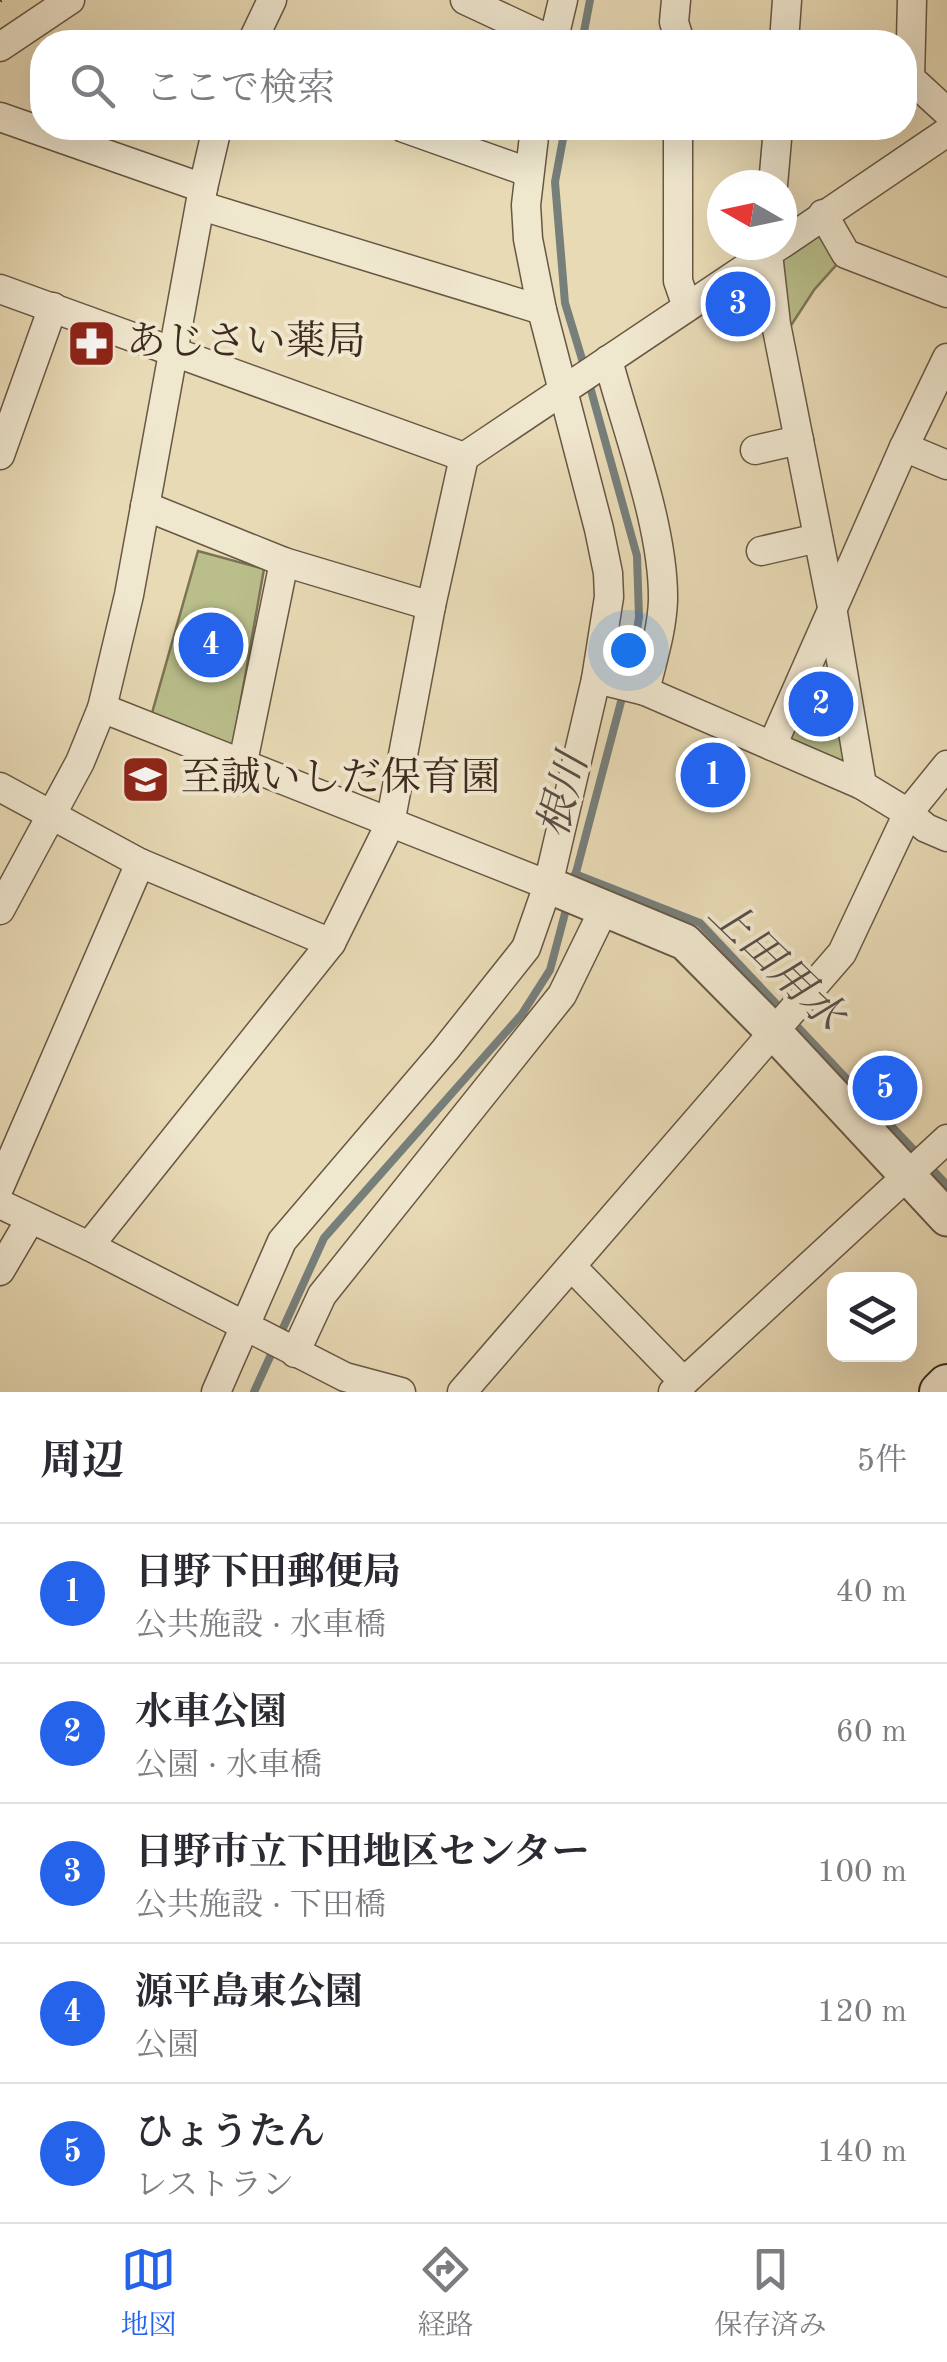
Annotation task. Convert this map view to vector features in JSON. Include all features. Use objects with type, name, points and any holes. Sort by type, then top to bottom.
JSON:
[{"type":"main road","points":[[940,1392],[947,1385]]},
{"type":"street","points":[[0,47],[70,0]]},
{"type":"street","points":[[258,30],[272,0]]},
{"type":"street","points":[[465,0],[528,30]]},
{"type":"street","points":[[556,30],[563,0]]},
{"type":"street","points":[[676,0],[676,30]]},
{"type":"street","points":[[785,30],[786,0]]},
{"type":"street","points":[[910,30],[912,0]]},
{"type":"street","points":[[917,86],[947,112]]},
{"type":"street","points":[[0,117],[30,129]]},
{"type":"street","points":[[797,232],[947,132]]},
{"type":"street","points":[[58,140],[202,197],[542,310]]},
{"type":"street","points":[[0,910],[52,817],[102,708],[129,595],[214,140]]},
{"type":"street","points":[[438,140],[528,172]]},
{"type":"street","points":[[216,1392],[251,1328],[282,1241],[445,1050],[526,948],[548,885],[596,679],[606,623],[608,573],[568,386],[542,310],[528,239],[528,172],[533,140]]},
{"type":"street","points":[[678,140],[678,281],[686,308]]},
{"type":"street","points":[[774,170],[777,140]]},
{"type":"street","points":[[823,214],[846,254],[947,293]]},
{"type":"street","points":[[89,1246],[331,943],[390,824],[464,456],[755,260]]},
{"type":"street","points":[[776,260],[798,440],[862,784]]},
{"type":"street","points":[[0,289],[464,456]]},
{"type":"street","points":[[0,455],[53,308]]},
{"type":"street","points":[[772,746],[947,358]]},
{"type":"street","points":[[603,363],[642,485],[661,573],[661,620],[645,691]]},
{"type":"street","points":[[755,450],[798,440]]},
{"type":"street","points":[[904,447],[947,465]]},
{"type":"street","points":[[145,506],[284,562],[431,606]]},
{"type":"street","points":[[760,551],[818,538]]},
{"type":"street","points":[[244,762],[284,562]]},
{"type":"street","points":[[596,679],[645,691],[862,784],[926,828],[947,837]]},
{"type":"street","points":[[102,708],[685,942],[781,1022],[925,1160],[947,1218]]},
{"type":"street","points":[[462,1392],[842,953],[908,813],[947,765]]},
{"type":"street","points":[[0,787],[140,863],[331,943]]},
{"type":"street","points":[[0,1186],[140,863]]},
{"type":"street","points":[[291,1350],[322,1295],[562,994],[604,909]]},
{"type":"street","points":[[573,1268],[679,1387],[925,1160]]},
{"type":"street","points":[[0,1204],[345,1377],[401,1392]]},
{"type":"street","points":[[0,1271],[30,1220]]},
{"type":"green space","points":[[823,214],[846,254],[814,290],[790,327],[782,260],[797,260],[797,233]]},
{"type":"green space","points":[[198,551],[264,569],[232,750],[150,720]]},
{"type":"green space","points":[[822,668],[830,668],[845,762],[790,740]]},
{"type":"waterway","name":"根川","points":[[584,30],[590,0]]},
{"type":"waterway","name":"根川","points":[[563,140],[555,182],[565,303],[585,369]]},
{"type":"waterway","name":"根川","points":[[573,884],[633,656],[639,617],[637,556],[589,383]]},
{"type":"waterway","name":"上田用水","points":[[575,874],[700,923],[783,1011]]},
{"type":"waterway","name":"根川","points":[[254,1392],[324,1238],[522,1014],[550,970],[568,902]]},
{"type":"waterway","name":"上田用水","points":[[792,1021],[947,1185]]},
{"type":"place","name":"日野市立下田地区センター","points":[[738,304]]},
{"type":"place","name":"あじさい薬局","points":[[91,344]]},
{"type":"place","name":"源平島東公園","points":[[211,645]]},
{"type":"place","name":"水車公園","points":[[821,704]]},
{"type":"place","name":"日野下田郵便局","points":[[713,775]]},
{"type":"place","name":"至誠いしだ保育園","points":[[146,780]]},
{"type":"place","name":"ひょうたん","points":[[885,1088]]}]
